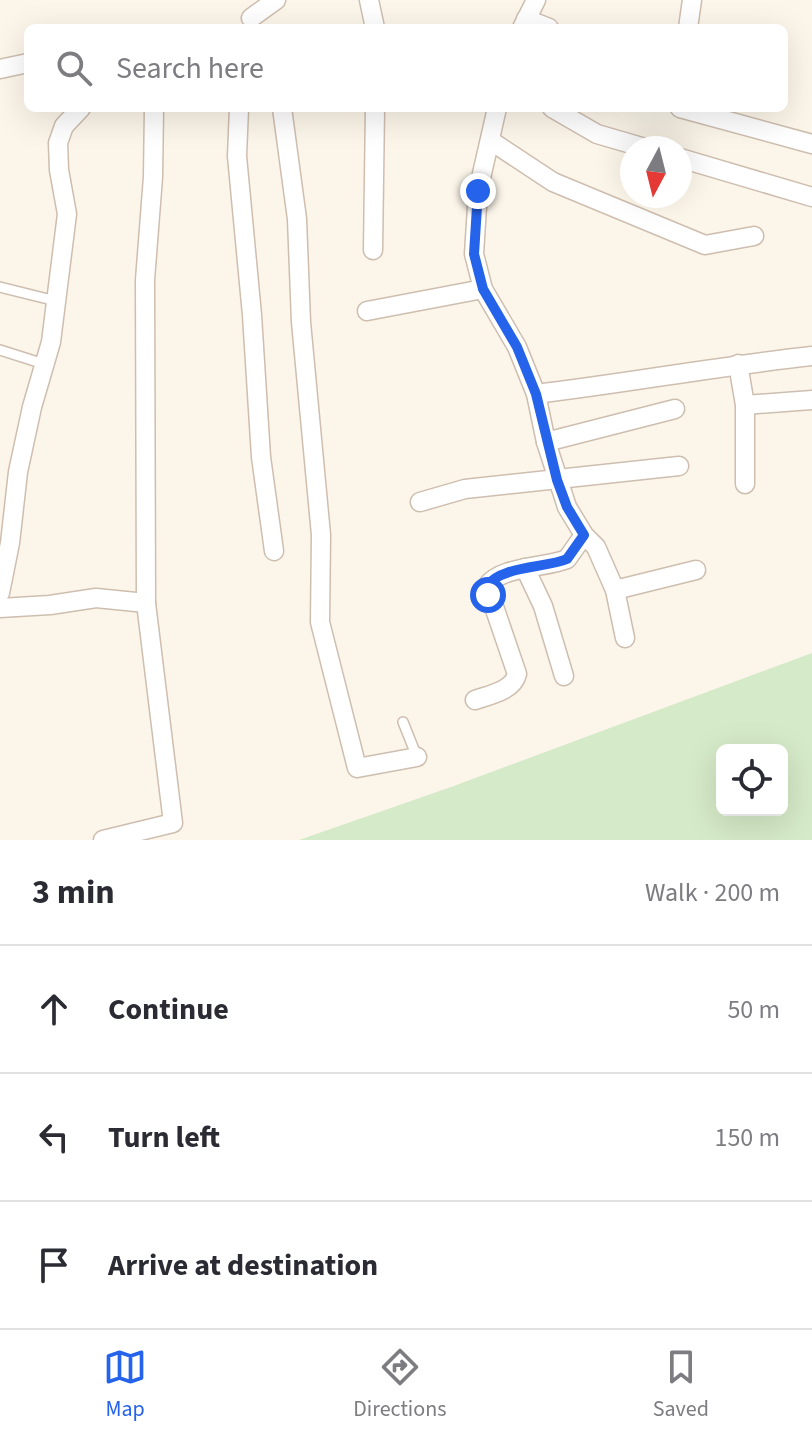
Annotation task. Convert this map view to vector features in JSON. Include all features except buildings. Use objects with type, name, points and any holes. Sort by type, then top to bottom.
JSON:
[{"type":"street","points":[[251,18],[276,0]]},
{"type":"street","points":[[369,0],[374,24]]},
{"type":"street","points":[[524,24],[536,0]]},
{"type":"street","points":[[689,24],[692,0]]},
{"type":"street","points":[[2,63],[24,63]]},
{"type":"street","points":[[0,593],[10,543],[18,472],[32,407],[51,342],[67,214],[59,170],[58,143],[64,126],[77,112]]},
{"type":"street","points":[[103,840],[173,823],[146,603],[145,280],[153,177],[154,112]]},
{"type":"street","points":[[239,112],[237,156],[261,457],[274,551]]},
{"type":"street","points":[[283,112],[297,219],[301,322],[319,508],[320,622],[357,768],[417,757]]},
{"type":"street","points":[[373,250],[375,112]]},
{"type":"street","points":[[496,112],[478,191],[474,254],[483,289],[517,347],[536,394],[546,442],[567,507],[584,535],[596,547],[615,590],[625,638]]},
{"type":"street","points":[[559,112],[597,134],[620,141]]},
{"type":"street","points":[[695,112],[812,144]]},
{"type":"street","points":[[491,141],[553,182],[705,245],[754,236]]},
{"type":"street","points":[[692,162],[812,197]]},
{"type":"street","points":[[367,311],[483,289]]},
{"type":"street","points":[[536,394],[812,356]]},
{"type":"street","points":[[738,364],[745,405],[745,484]]},
{"type":"street","points":[[745,405],[812,400]]},
{"type":"street","points":[[546,442],[675,409]]},
{"type":"street","points":[[420,502],[465,489],[679,466]]},
{"type":"street","points":[[475,700],[509,687],[517,674],[487,586],[491,580],[525,568],[567,559],[584,535]]},
{"type":"street","points":[[525,568],[543,606],[564,676]]},
{"type":"street","points":[[615,590],[696,570]]},
{"type":"street","points":[[0,608],[96,598],[146,603]]},
{"type":"lane","points":[[0,287],[56,301]]},
{"type":"lane","points":[[0,350],[44,364]]},
{"type":"lane","points":[[403,722],[417,757]]},
{"type":"green space","points":[[812,653],[812,840],[299,840],[451,787]]},
{"type":"route","points":[[478,191],[474,254],[483,289],[517,347],[536,394],[557,480],[567,507],[584,535],[567,559],[525,568],[491,580],[487,586],[488,595]]}]
